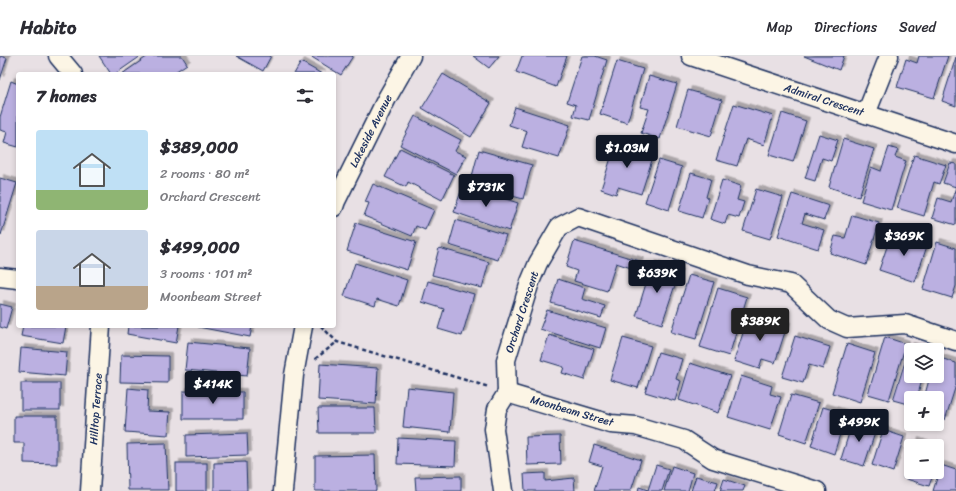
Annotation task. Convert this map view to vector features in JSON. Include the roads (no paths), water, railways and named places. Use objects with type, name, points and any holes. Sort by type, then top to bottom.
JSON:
[{"type":"street","points":[[58,56],[71,72]]},
{"type":"street","name":"Lakeside Avenue","points":[[336,201],[387,98],[411,56]]},
{"type":"street","name":"Admiral Crescent","points":[[691,56],[956,144]]},
{"type":"street","points":[[866,114],[889,56]]},
{"type":"street","name":"Orchard Crescent","points":[[507,393],[506,360],[530,282],[538,262],[559,227],[578,217],[748,275],[791,284],[829,320],[847,328],[905,324],[956,341]]},
{"type":"street","points":[[0,277],[16,279]]},
{"type":"street","name":"Hilltop Terrace","points":[[90,491],[101,328]]},
{"type":"street","points":[[283,491],[294,375],[302,328]]},
{"type":"street","points":[[503,491],[494,429],[497,409],[507,393]]},
{"type":"street","name":"Moonbeam Street","points":[[507,393],[611,424],[636,426],[684,440],[713,459],[817,491]]}]
